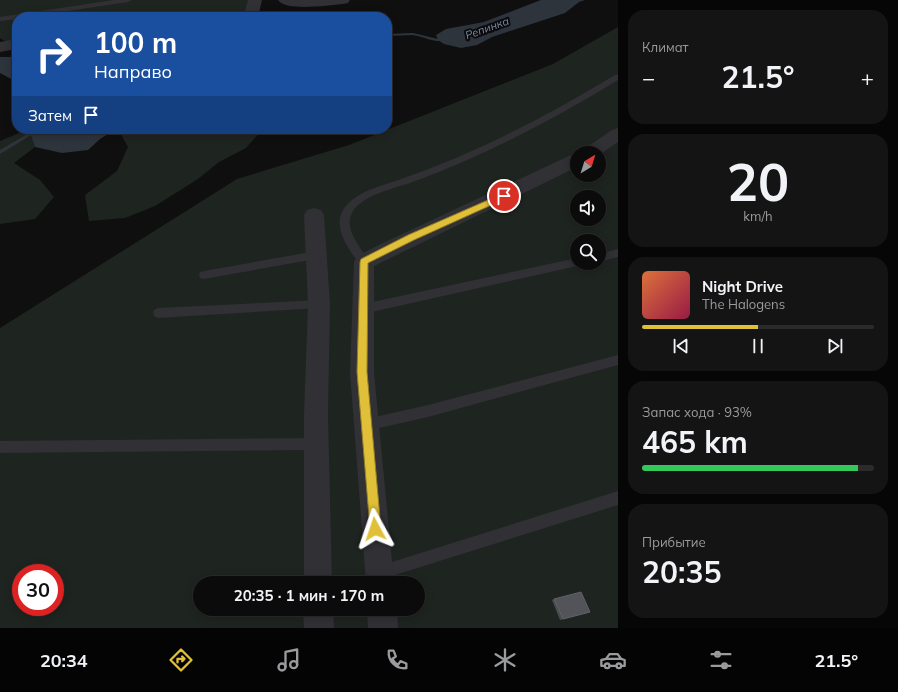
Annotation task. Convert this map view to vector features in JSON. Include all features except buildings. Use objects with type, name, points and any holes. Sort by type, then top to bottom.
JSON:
[{"type":"street","points":[[252,12],[255,0]]},
{"type":"street","points":[[285,0],[294,3],[343,0]]},
{"type":"street","points":[[0,47],[12,46]]},
{"type":"street","points":[[600,146],[618,134]]},
{"type":"street","points":[[379,576],[362,372],[364,262],[411,238],[504,196],[570,163]]},
{"type":"street","points":[[314,215],[318,304],[316,444],[318,576]]},
{"type":"street","points":[[318,616],[318,628]]},
{"type":"street","points":[[382,616],[383,628]]},
{"type":"lane","points":[[47,12],[128,0]]},
{"type":"lane","points":[[0,19],[12,17]]},
{"type":"lane","points":[[364,262],[350,242],[346,228],[346,214],[353,204],[372,193],[434,171],[515,135],[618,77]]},
{"type":"lane","points":[[606,256],[618,253]]},
{"type":"lane","points":[[204,275],[316,255]]},
{"type":"lane","points":[[363,309],[570,264]]},
{"type":"lane","points":[[158,313],[318,304]]},
{"type":"lane","points":[[366,425],[428,411],[618,360]]},
{"type":"lane","points":[[0,447],[316,444]]},
{"type":"lane","points":[[385,576],[618,498]]},
{"type":"shaded area","points":[[0,0],[255,0],[249,12],[12,12],[12,45],[0,38]]},
{"type":"shaded area","points":[[618,27],[618,628],[0,628],[0,328],[237,179],[349,145],[377,134],[392,134],[392,128],[553,64]]},
{"type":"shaded area","points":[[17,134],[30,134],[35,147],[14,163],[40,180],[54,197],[35,219],[0,224],[0,141]]},
{"type":"shaded area","points":[[121,134],[259,134],[246,148],[219,162],[198,179],[155,206],[125,218],[89,221],[85,195],[117,171],[128,147]]},
{"type":"water","points":[[541,0],[585,0],[579,2],[565,13],[492,37],[477,45],[461,48],[444,44],[438,40],[436,35],[446,29],[484,22]]},
{"type":"water","points":[[0,57],[12,57],[12,79],[0,73]]},
{"type":"water","points":[[30,134],[108,134],[88,150],[62,153],[35,147]]},
{"type":"waterway","name":"Репинка","points":[[392,35],[413,34],[444,40]]},
{"type":"waterway","name":"Репинка","points":[[0,152],[31,134]]},
{"type":"route","points":[[375,529],[362,372],[364,262],[411,238],[504,196]]}]
